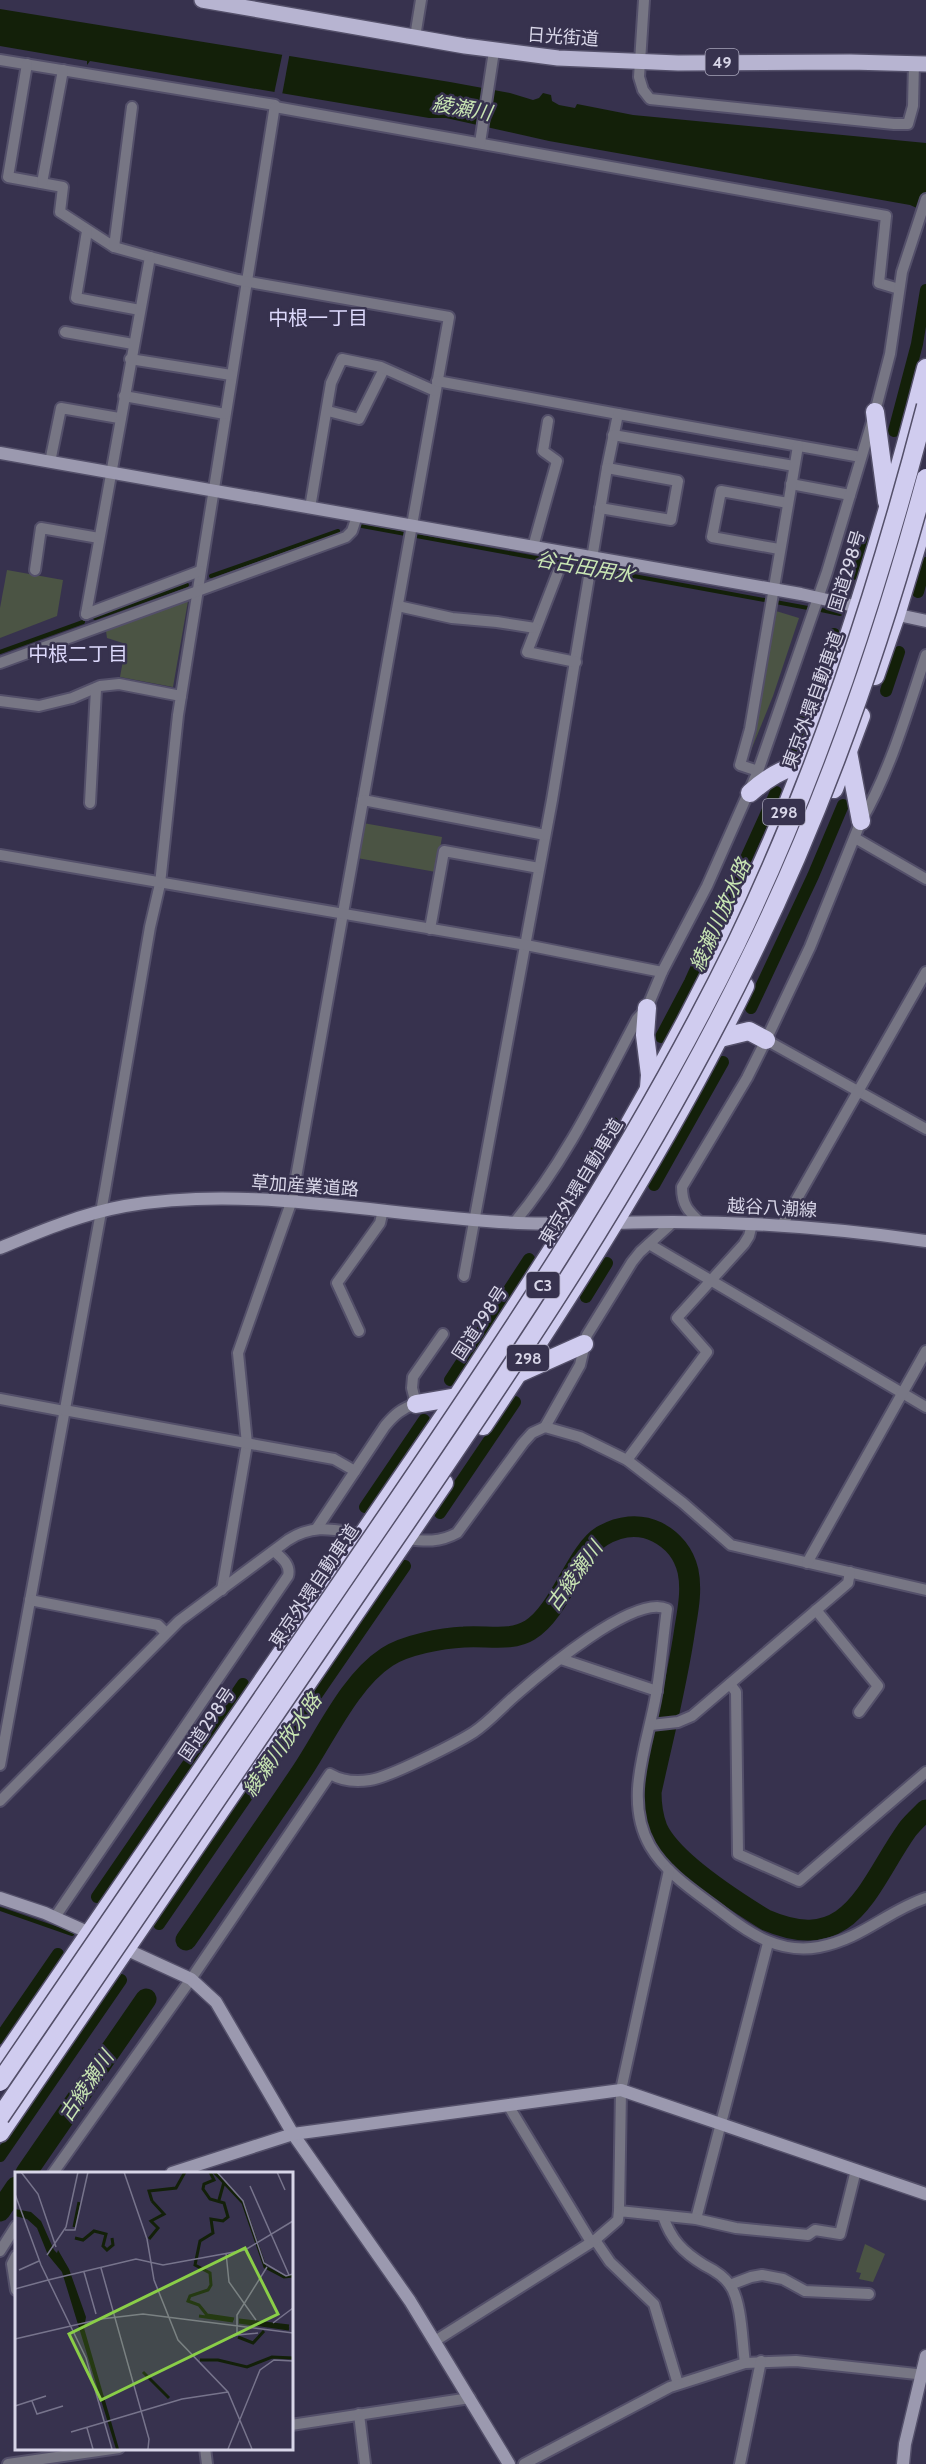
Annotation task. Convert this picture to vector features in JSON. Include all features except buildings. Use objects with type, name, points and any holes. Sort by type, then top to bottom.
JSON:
[{"type":"highway","name":"国道298号","points":[[0,2064],[457,1397],[569,1225],[649,1090],[714,966],[771,842],[804,763],[858,607],[888,509],[926,368]]},
{"type":"highway","name":"東京外環自動車道","points":[[0,2082],[532,1302],[662,1086],[737,941],[794,812],[823,739],[872,597],[926,406]]},
{"type":"highway","points":[[875,412],[888,509]]},
{"type":"highway","name":"C3","points":[[0,2117],[521,1353],[610,1212],[680,1092],[751,957],[812,820],[869,666],[926,478]]},
{"type":"highway","name":"298","points":[[0,2133],[406,1539],[615,1224],[720,1038],[778,920],[848,752],[896,615],[926,515]]},
{"type":"highway","points":[[848,752],[858,830]]},
{"type":"highway","points":[[750,793],[767,778],[804,763]]},
{"type":"highway","points":[[647,1008],[645,1035],[650,1075],[649,1090]]},
{"type":"highway","points":[[720,1038],[749,1031],[766,1040]]},
{"type":"highway","points":[[517,1374],[584,1344]]},
{"type":"highway","points":[[416,1404],[457,1397]]},
{"type":"main road","name":"日光街道","points":[[202,0],[494,51],[558,58],[640,62],[920,63]]},
{"type":"street","points":[[415,37],[421,0]]},
{"type":"street","points":[[644,0],[639,77],[643,90],[650,99],[908,124],[920,63]]},
{"type":"street","points":[[480,143],[494,51]]},
{"type":"street","points":[[0,60],[210,93],[275,105],[275,107],[886,216],[879,283],[899,289]]},
{"type":"street","points":[[27,64],[8,177],[63,187],[60,212],[87,231],[114,247],[247,282],[449,317],[363,800],[358,840],[292,1200],[238,1353],[247,1444],[222,1590]]},
{"type":"street","points":[[42,183],[63,70]]},
{"type":"street","points":[[114,247],[132,107]]},
{"type":"street","points":[[0,1765],[101,1211],[150,927],[160,884],[181,696],[275,107]]},
{"type":"street","points":[[514,1223],[546,1182],[638,1019],[647,1008],[750,793],[818,599],[875,412],[890,354],[899,289],[914,230],[926,200]]},
{"type":"street","points":[[87,231],[76,298],[140,310]]},
{"type":"street","points":[[150,257],[119,418],[86,614],[200,571]]},
{"type":"street","points":[[64,332],[133,344]]},
{"type":"street","points":[[130,359],[231,375]]},
{"type":"street","points":[[310,508],[331,383],[342,359],[384,369],[436,386],[618,414],[861,457]]},
{"type":"street","points":[[328,411],[359,419],[384,369]]},
{"type":"street","points":[[124,396],[225,414]]},
{"type":"street","points":[[50,462],[61,408],[119,418]]},
{"type":"street","points":[[464,1276],[526,945],[576,662],[591,558],[618,414]]},
{"type":"street","points":[[533,547],[557,461],[543,451],[548,421]]},
{"type":"street","points":[[613,435],[794,465]]},
{"type":"street","points":[[758,771],[740,765],[750,729],[798,446]]},
{"type":"street","points":[[0,453],[773,589],[926,621]]},
{"type":"street","points":[[600,508],[670,520],[678,481],[607,468]]},
{"type":"street","points":[[791,484],[850,495]]},
{"type":"street","points":[[779,549],[712,537],[721,491],[788,503]]},
{"type":"street","points":[[0,663],[346,537],[352,531],[357,516]]},
{"type":"street","points":[[35,570],[41,528],[99,538]]},
{"type":"street","points":[[558,572],[527,652],[576,662]]},
{"type":"street","points":[[398,606],[452,618],[536,628]]},
{"type":"street","points":[[701,1223],[687,1210],[682,1201],[682,1187],[747,1078],[810,947],[858,830],[871,806],[905,719],[926,655]]},
{"type":"street","points":[[0,701],[39,706],[72,698],[96,688],[119,684],[181,696]]},
{"type":"street","points":[[90,803],[96,688]]},
{"type":"street","points":[[363,800],[545,835]]},
{"type":"street","points":[[858,830],[926,879]]},
{"type":"street","points":[[430,929],[444,851],[539,868]]},
{"type":"street","points":[[0,855],[526,945],[663,972]]},
{"type":"street","points":[[782,1225],[926,972]]},
{"type":"street","points":[[766,1040],[926,1129]]},
{"type":"street","name":"草加産業道路","points":[[0,1248],[101,1211],[178,1200],[292,1200],[514,1223],[615,1224]]},
{"type":"street","points":[[358,1330],[338,1283],[380,1223],[383,1210]]},
{"type":"street","points":[[0,1802],[179,1621],[301,1531],[317,1528],[433,1542],[445,1540],[457,1533],[523,1443],[532,1434],[545,1427],[577,1373],[587,1335],[632,1262],[673,1222]]},
{"type":"street","name":"越谷八潮線","points":[[615,1224],[673,1222],[782,1225],[926,1241]]},
{"type":"street","points":[[627,1461],[707,1352],[677,1318],[744,1244],[752,1224]]},
{"type":"street","points":[[649,1244],[926,1407]]},
{"type":"street","points":[[317,1528],[394,1416],[406,1407],[416,1404],[412,1388],[413,1377],[443,1334]]},
{"type":"street","points":[[807,1563],[926,1351]]},
{"type":"street","points":[[0,1399],[334,1459],[355,1471]]},
{"type":"street","points":[[545,1427],[580,1437],[627,1461],[683,1503],[731,1545],[926,1590]]},
{"type":"street","points":[[55,1917],[288,1576],[290,1570],[285,1561],[274,1551]]},
{"type":"street","points":[[654,1725],[678,1722],[692,1716],[848,1583],[850,1572]]},
{"type":"street","points":[[30,1600],[158,1625],[166,1633]]},
{"type":"street","points":[[54,2172],[191,1979],[330,1774],[338,1779],[372,1780],[475,1731],[561,1659],[619,1618],[659,1605],[666,1609],[654,1725],[643,1756],[637,1798],[640,1824],[650,1845],[669,1870],[744,1929],[768,1942],[805,1949],[854,1937],[926,1898]]},
{"type":"street","points":[[816,1610],[878,1686],[858,1712]]},
{"type":"street","points":[[561,1659],[657,1691]]},
{"type":"street","points":[[730,1684],[736,1692],[738,1854],[799,1881],[926,1772]]},
{"type":"street","points":[[435,2341],[593,2241],[618,2220],[621,2090],[669,1870]]},
{"type":"street","points":[[0,1898],[55,1917],[191,1979],[216,2002],[293,2134],[397,2282],[509,2464]]},
{"type":"street","points":[[696,2219],[768,1942]]},
{"type":"street","points":[[175,2172],[293,2134],[621,2090],[926,2194]]},
{"type":"street","points":[[508,2105],[593,2241],[610,2262],[654,2304],[678,2384]]},
{"type":"street","points":[[619,2211],[696,2219],[736,2228],[808,2235],[815,2230],[840,2234],[856,2170]]},
{"type":"street","points":[[663,2216],[669,2233],[676,2243],[718,2273],[730,2285],[737,2302],[745,2363]]},
{"type":"street","points":[[3,2247],[15,2228]]},
{"type":"street","points":[[15,2258],[12,2264],[15,2284]]},
{"type":"street","points":[[730,2285],[762,2275],[783,2279],[805,2291],[864,2292]]},
{"type":"street","points":[[903,2464],[905,2444],[926,2356]]},
{"type":"street","points":[[740,2464],[761,2361]]},
{"type":"street","points":[[524,2464],[678,2384],[745,2363],[796,2361],[923,2374]]},
{"type":"street","points":[[292,2425],[470,2398]]},
{"type":"street","points":[[359,2414],[365,2464]]},
{"type":"street","points":[[8,2464],[102,2449]]},
{"type":"street","points":[[205,2449],[207,2464]]},
{"type":"shaded area","points":[[7,570],[63,580],[57,616],[0,638],[0,608]]},
{"type":"shaded area","points":[[188,601],[173,687],[120,677],[126,644],[107,638],[106,631]]},
{"type":"shaded area","points":[[776,611],[799,618],[773,696],[748,758]]},
{"type":"shaded area","points":[[363,823],[442,837],[436,872],[357,858]]},
{"type":"shaded area","points":[[865,2244],[885,2254],[873,2282],[859,2279],[861,2273],[856,2272]]},
{"type":"water","name":"綾瀬川","points":[[0,9],[450,82],[510,93],[533,100],[539,98],[543,93],[551,95],[552,101],[559,105],[575,108],[577,104],[633,115],[926,143],[926,212],[910,205],[549,141],[446,118],[429,118],[90,61],[87,65],[87,61],[0,46]]},
{"type":"pier","points":[[283,51],[290,52],[282,95],[274,94]]},
{"type":"waterway","name":"綾瀬川放水路","points":[[894,431],[917,344],[926,290]]},
{"type":"waterway","name":"谷古田用水","points":[[362,526],[808,608]]},
{"type":"waterway","name":"谷古田用水","points":[[211,576],[338,531]]},
{"type":"waterway","name":"綾瀬川放水路","points":[[853,574],[862,540]]},
{"type":"waterway","name":"綾瀬川放水路","points":[[918,592],[926,563]]},
{"type":"waterway","name":"谷古田用水","points":[[95,618],[187,585]]},
{"type":"waterway","name":"谷古田用水","points":[[821,610],[840,614]]},
{"type":"waterway","name":"谷古田用水","points":[[0,652],[83,622]]},
{"type":"waterway","name":"綾瀬川放水路","points":[[795,746],[834,634]]},
{"type":"waterway","name":"綾瀬川放水路","points":[[886,691],[899,652]]},
{"type":"waterway","name":"綾瀬川放水路","points":[[661,1037],[690,982],[776,792]]},
{"type":"waterway","name":"綾瀬川放水路","points":[[751,1008],[813,876],[843,805]]},
{"type":"waterway","name":"綾瀬川放水路","points":[[654,1185],[723,1062]]},
{"type":"waterway","name":"綾瀬川放水路","points":[[578,1182],[613,1123]]},
{"type":"waterway","name":"綾瀬川放水路","points":[[450,1380],[529,1259]]},
{"type":"waterway","name":"綾瀬川放水路","points":[[586,1297],[607,1263]]},
{"type":"waterway","name":"綾瀬川放水路","points":[[440,1513],[515,1402]]},
{"type":"waterway","name":"綾瀬川放水路","points":[[365,1507],[424,1420]]},
{"type":"waterway","name":"古綾瀬川","points":[[186,1940],[302,1771],[350,1694],[374,1667],[395,1653],[424,1643],[464,1637],[507,1637],[523,1634],[541,1621],[550,1610],[593,1544],[602,1536],[622,1528],[643,1527],[663,1535],[677,1548],[688,1571],[689,1600],[682,1649],[651,1792],[652,1810],[657,1828],[665,1841],[690,1867],[766,1920],[795,1929],[818,1929],[838,1922],[854,1910],[907,1830],[926,1810]]},
{"type":"waterway","name":"綾瀬川放水路","points":[[159,1924],[405,1566]]},
{"type":"waterway","name":"綾瀬川放水路","points":[[97,1897],[243,1684]]},
{"type":"waterway","points":[[0,1909],[72,1934]]},
{"type":"waterway","name":"綾瀬川放水路","points":[[0,2038],[58,1954]]},
{"type":"waterway","name":"綾瀬川放水路","points":[[0,2156],[121,1980]]},
{"type":"waterway","name":"古綾瀬川","points":[[27,2172],[146,1999]]},
{"type":"waterway","name":"古綾瀬川","points":[[0,2211],[15,2188]]},
{"type":"district","name":"中根一丁目","points":[[318,318]]},
{"type":"district","name":"中根二丁目","points":[[78,654]]}]
